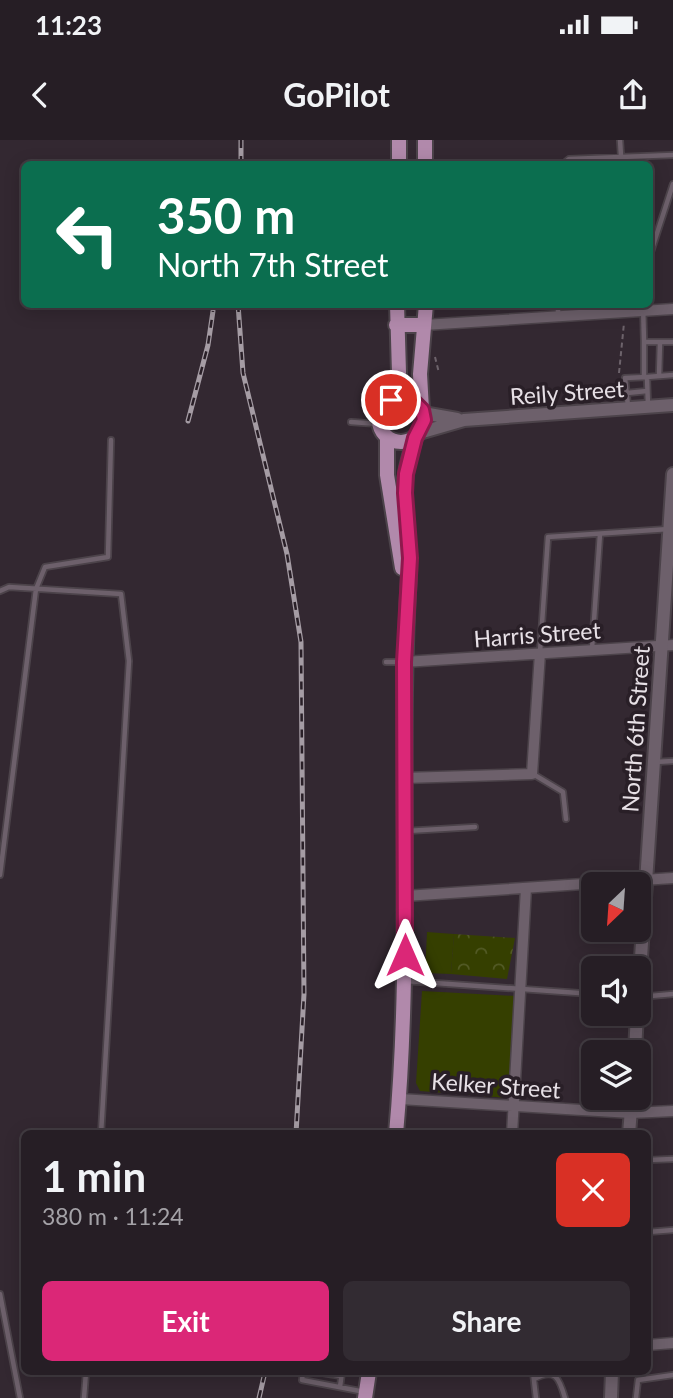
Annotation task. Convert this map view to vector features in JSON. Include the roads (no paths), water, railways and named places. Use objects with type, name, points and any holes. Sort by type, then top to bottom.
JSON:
[{"type":"main road","points":[[399,140],[399,161]]},
{"type":"main road","points":[[425,140],[425,161]]},
{"type":"main road","points":[[397,308],[399,373],[379,424],[387,437],[387,475],[397,523],[406,609]]},
{"type":"main road","points":[[397,1130],[405,981],[404,662],[410,558],[405,493],[406,474],[422,412],[420,374],[426,308]]},
{"type":"main road","points":[[396,325],[424,325]]},
{"type":"main road","points":[[385,404],[405,398],[422,412]]},
{"type":"main road","name":"Reily Street","points":[[417,435],[464,420],[673,405]]},
{"type":"main road","name":"Reily Street","points":[[422,412],[464,420]]},
{"type":"main road","points":[[387,437],[401,442],[417,435]]},
{"type":"main road","name":"North 6th Street","points":[[647,872],[654,762],[667,645],[673,474]]},
{"type":"main road","points":[[629,1130],[631,1110]]},
{"type":"main road","points":[[365,1395],[368,1375]]},
{"type":"main road","points":[[611,1398],[612,1375]]},
{"type":"street","points":[[424,325],[625,312],[644,308],[673,309]]},
{"type":"street","name":"Harris Street","points":[[404,662],[667,645]]},
{"type":"street","points":[[404,778],[532,774],[540,653]]},
{"type":"street","points":[[651,880],[673,878]]},
{"type":"street","points":[[405,896],[581,884]]},
{"type":"street","points":[[512,1130],[526,888]]},
{"type":"street","name":"Kelker Street","points":[[400,1099],[631,1114],[673,1111]]},
{"type":"street","points":[[651,1345],[673,1343]]},
{"type":"lane","points":[[620,140],[621,156]]},
{"type":"lane","points":[[567,161],[673,155]]},
{"type":"lane","points":[[653,246],[673,184]]},
{"type":"lane","points":[[558,308],[558,316]]},
{"type":"lane","points":[[644,308],[648,407]]},
{"type":"lane","points":[[644,342],[673,342]]},
{"type":"lane","points":[[659,376],[660,342]]},
{"type":"lane","points":[[628,408],[625,378],[673,375]]},
{"type":"lane","points":[[626,393],[647,391]]},
{"type":"lane","points":[[351,422],[379,424]]},
{"type":"lane","points":[[0,875],[36,589],[45,567],[108,557],[111,440]]},
{"type":"lane","points":[[540,653],[548,537],[671,529]]},
{"type":"lane","points":[[592,650],[600,534]]},
{"type":"lane","points":[[0,591],[9,587],[121,594],[129,661],[101,1130]]},
{"type":"lane","points":[[386,662],[404,662]]},
{"type":"lane","points":[[654,762],[673,761]]},
{"type":"lane","points":[[532,774],[563,792],[566,819]]},
{"type":"lane","points":[[405,831],[475,827]]},
{"type":"lane","points":[[405,981],[581,993]]},
{"type":"lane","points":[[651,996],[673,995]]},
{"type":"lane","points":[[651,1160],[673,1159]]},
{"type":"lane","points":[[651,1232],[673,1230]]},
{"type":"lane","points":[[0,1294],[20,1398]]},
{"type":"lane","points":[[84,1398],[86,1375]]},
{"type":"lane","points":[[303,1375],[302,1380],[365,1395]]},
{"type":"lane","points":[[340,1387],[342,1375]]},
{"type":"lane","points":[[533,1375],[536,1398]]},
{"type":"lane","points":[[555,1375],[559,1378],[565,1398]]},
{"type":"lane","points":[[636,1398],[638,1381],[673,1375]]},
{"type":"railway","points":[[241,140],[241,161]]},
{"type":"railway","points":[[238,308],[243,373],[287,554],[301,642],[304,994],[296,1130]]},
{"type":"railway","points":[[188,421],[208,345],[213,311]]},
{"type":"railway","points":[[259,1398],[264,1375]]}]
